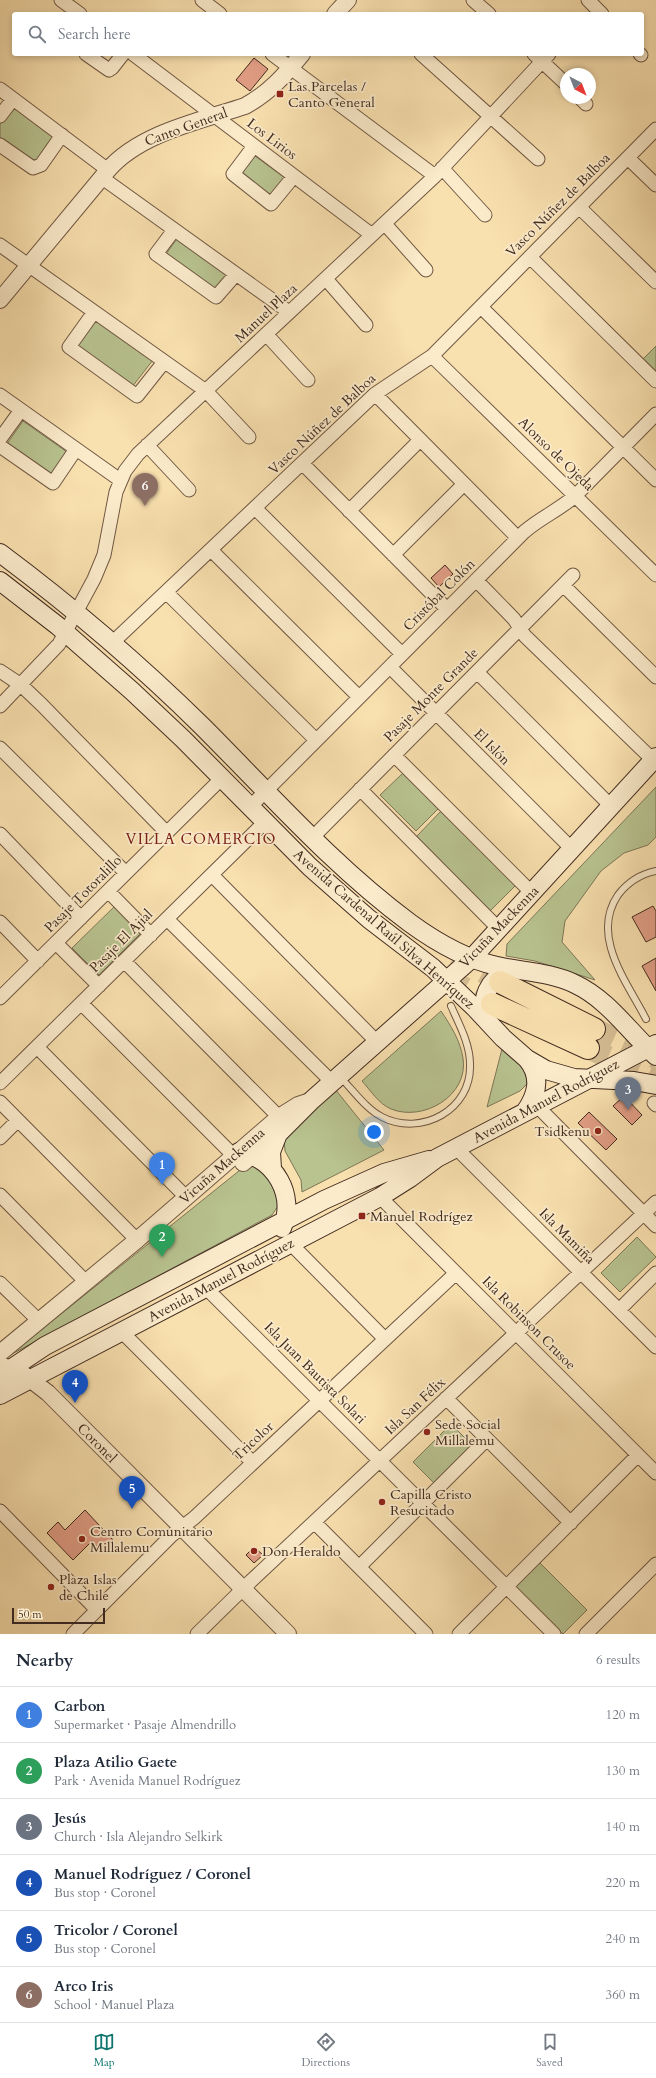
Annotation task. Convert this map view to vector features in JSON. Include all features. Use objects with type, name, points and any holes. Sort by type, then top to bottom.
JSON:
[{"type":"highway","points":[[489,1012],[591,1038],[506,976]]},
{"type":"main road","name":"Avenida Cardenal Raúl Silva Henríquez","points":[[0,553],[76,612],[112,643],[183,708],[312,838],[359,882],[396,912],[428,935],[471,959],[506,976],[550,975],[563,979],[588,991],[610,1008],[653,1049]]},
{"type":"main road","name":"Avenida Cardenal Raúl Silva Henríquez","points":[[0,581],[65,632],[156,713],[339,894],[446,980],[489,1012],[503,1038],[527,1059],[553,1073],[588,1080],[620,1080],[656,1085]]},
{"type":"main road","name":"Vicuña Mackenna","points":[[278,1125],[312,1100],[471,959],[654,759]]},
{"type":"main road","points":[[489,1012],[483,1003],[486,991],[497,978],[506,976]]},
{"type":"main road","name":"Avenida Manuel Rodríguez","points":[[0,1395],[380,1197],[410,1178],[437,1158],[588,1080],[653,1049]]},
{"type":"main road","points":[[527,1059],[534,1070],[537,1083],[531,1109]]},
{"type":"main road","points":[[272,1168],[271,1152],[278,1125]]},
{"type":"main road","points":[[242,1154],[272,1168],[280,1179],[286,1197],[286,1219],[273,1245],[259,1259]]},
{"type":"main road","name":"Avenida Manuel Rodríguez","points":[[4,1371],[45,1346],[286,1219],[384,1173],[437,1158]]},
{"type":"street","points":[[61,0],[77,12]]},
{"type":"street","points":[[202,0],[217,12]]},
{"type":"street","points":[[337,12],[348,0]]},
{"type":"street","points":[[473,0],[487,12]]},
{"type":"street","points":[[89,56],[109,70],[121,56]]},
{"type":"street","name":"Los Lirios","points":[[136,56],[372,235]]},
{"type":"street","points":[[275,56],[439,172],[485,215]]},
{"type":"street","name":"Canto General","points":[[0,300],[104,173],[122,155],[144,141],[255,100],[274,86],[300,56]]},
{"type":"street","points":[[423,56],[538,159]]},
{"type":"street","points":[[542,56],[560,77]]},
{"type":"street","name":"Manuel Plaza","points":[[0,706],[59,644],[99,568],[107,541],[113,505],[120,480],[131,463],[147,445],[439,172],[492,117],[542,56]]},
{"type":"street","points":[[0,89],[62,135],[104,173],[174,230],[290,312]]},
{"type":"street","points":[[0,116],[13,98]]},
{"type":"street","name":"Vasco Núñez de Balboa","points":[[112,643],[375,394],[432,356],[656,129]]},
{"type":"street","points":[[0,145],[30,166],[36,168],[41,165],[62,135]]},
{"type":"street","points":[[254,146],[233,174],[271,204],[294,176]]},
{"type":"street","points":[[628,158],[656,186]]},
{"type":"street","points":[[579,207],[656,282]]},
{"type":"street","points":[[385,224],[426,270]]},
{"type":"street","points":[[174,230],[156,254],[204,289],[216,297],[236,274]]},
{"type":"street","points":[[1,248],[29,265],[206,391],[248,437]]},
{"type":"street","points":[[530,257],[656,381]]},
{"type":"street","points":[[326,279],[366,325]]},
{"type":"street","points":[[481,306],[656,480]]},
{"type":"street","points":[[94,312],[69,347],[137,396],[164,362]]},
{"type":"street","points":[[266,334],[308,380]]},
{"type":"street","name":"Alonso de Ojeda","points":[[432,356],[656,576]]},
{"type":"street","points":[[375,394],[518,538]]},
{"type":"street","points":[[0,395],[120,480]]},
{"type":"street","points":[[0,438],[21,410]]},
{"type":"street","name":"Cristóbal Colón","points":[[250,807],[518,538],[538,520],[565,505],[656,414]]},
{"type":"street","points":[[349,511],[420,440]]},
{"type":"street","points":[[147,445],[189,490]]},
{"type":"street","points":[[0,446],[53,483],[76,449]]},
{"type":"street","points":[[302,463],[447,609]]},
{"type":"street","points":[[393,555],[464,484]]},
{"type":"street","points":[[255,508],[402,654]]},
{"type":"street","points":[[211,550],[359,698]]},
{"type":"street","name":"Pasaje Monte Grande","points":[[312,838],[573,575]]},
{"type":"street","points":[[476,580],[514,619],[525,636],[654,759]]},
{"type":"street","points":[[563,585],[656,677]]},
{"type":"street","points":[[166,592],[316,740]]},
{"type":"street","name":"El Islón","points":[[390,667],[572,849]]},
{"type":"street","points":[[0,671],[21,685],[167,833]]},
{"type":"street","points":[[477,672],[611,806]]},
{"type":"street","points":[[0,748],[126,874]]},
{"type":"street","points":[[394,755],[532,893]]},
{"type":"street","name":"Pasaje Totoralillo","points":[[0,998],[222,778]]},
{"type":"street","points":[[360,789],[499,929]]},
{"type":"street","name":"Pasaje El Ajial","points":[[0,1083],[265,822]]},
{"type":"street","points":[[0,834],[81,918]]},
{"type":"street","points":[[212,875],[377,1042]]},
{"type":"street","points":[[108,891],[151,935]]},
{"type":"street","points":[[167,919],[335,1079]]},
{"type":"street","points":[[0,922],[38,961]]},
{"type":"street","points":[[56,943],[99,986]]},
{"type":"street","points":[[124,961],[278,1125]]},
{"type":"street","points":[[81,1003],[242,1154]]},
{"type":"street","points":[[37,1047],[186,1197]]},
{"type":"street","points":[[0,1102],[137,1240]]},
{"type":"street","points":[[531,1109],[644,1213],[656,1226]]},
{"type":"street","points":[[0,1138],[18,1120]]},
{"type":"street","name":"Vicuña Mackenna","points":[[0,1353],[137,1240],[186,1197],[278,1125]]},
{"type":"street","name":"Isla Mamiña","points":[[456,1148],[656,1347]]},
{"type":"street","name":"Vicuña Mackenna","points":[[137,1240],[196,1201],[242,1154]]},
{"type":"street","points":[[0,1195],[86,1282]]},
{"type":"street","name":"Isla Robinson Crusoe","points":[[380,1197],[656,1473]]},
{"type":"street","name":"Isla San Félix","points":[[197,1634],[243,1588],[656,1202]]},
{"type":"street","points":[[290,1243],[385,1339]]},
{"type":"street","name":"Tricolor","points":[[73,1634],[172,1535],[194,1518],[456,1273]]},
{"type":"street","points":[[619,1310],[656,1273]]},
{"type":"street","points":[[0,1283],[39,1321]]},
{"type":"street","name":"Isla Juan Bautista Solari","points":[[206,1288],[554,1634]]},
{"type":"street","points":[[122,1332],[253,1463]]},
{"type":"street","name":"Coronel","points":[[4,1371],[31,1378],[48,1393],[288,1634]]},
{"type":"street","points":[[446,1398],[571,1523]]},
{"type":"street","points":[[359,1567],[487,1439]]},
{"type":"street","points":[[460,1634],[638,1455]]},
{"type":"street","points":[[0,1512],[97,1610]]},
{"type":"street","points":[[314,1522],[426,1634]]},
{"type":"street","points":[[586,1634],[656,1564]]},
{"type":"lane","points":[[646,1019],[610,950],[607,929],[611,909],[621,891],[637,878],[656,871]]},
{"type":"lane","points":[[335,1079],[371,1110],[390,1121],[400,1124],[421,1124],[441,1117],[453,1107],[463,1095],[470,1075],[470,1054],[451,1006]]},
{"type":"green space","points":[[10,104],[54,136],[39,161],[34,162],[0,140],[0,119]]},
{"type":"green space","points":[[255,156],[285,178],[270,198],[240,176]]},
{"type":"green space","points":[[179,236],[230,274],[217,291],[166,254]]},
{"type":"green space","points":[[98,318],[153,360],[132,387],[78,345]]},
{"type":"green space","points":[[656,346],[656,374],[642,360]]},
{"type":"green space","points":[[23,421],[67,452],[47,479],[4,448]]},
{"type":"green space","points":[[404,772],[439,808],[416,831],[380,795]]},
{"type":"green space","points":[[656,787],[656,837],[648,845],[624,853],[601,871],[565,921],[562,942],[595,980],[535,961],[506,956],[507,944]]},
{"type":"green space","points":[[443,809],[518,883],[490,911],[416,837]]},
{"type":"green space","points":[[116,905],[143,931],[99,975],[72,948]]},
{"type":"green space","points":[[441,1011],[455,1033],[462,1051],[463,1072],[459,1084],[441,1103],[429,1109],[417,1112],[404,1112],[387,1107],[375,1097],[362,1081]]},
{"type":"green space","points":[[502,1049],[523,1067],[527,1077],[527,1084],[520,1091],[487,1107]]},
{"type":"green space","points":[[335,1089],[384,1150],[302,1192],[301,1180],[285,1151],[284,1138]]},
{"type":"green space","points":[[250,1162],[268,1174],[280,1203],[272,1215],[10,1355]]},
{"type":"green space","points":[[637,1237],[656,1257],[620,1292],[601,1273]]},
{"type":"green space","points":[[451,1424],[473,1446],[435,1484],[413,1462]]},
{"type":"green space","points":[[539,1562],[587,1610],[563,1634],[515,1586]]},
{"type":"building","points":[[254,58],[268,69],[250,91],[236,80]]},
{"type":"building","points":[[445,565],[453,574],[439,587],[431,578]]},
{"type":"building","points":[[653,906],[656,911],[656,937],[646,942],[632,917]]},
{"type":"building","points":[[656,958],[656,991],[642,966]]},
{"type":"building","points":[[624,1096],[642,1115],[632,1125],[613,1106]]},
{"type":"building","name":"Tsidkenu","points":[[589,1112],[617,1139],[606,1150],[578,1123]]},
{"type":"building","points":[[85,1510],[114,1541],[102,1552],[92,1541],[73,1560],[47,1533],[58,1522],[65,1530]]},
{"type":"building","name":"Don Heraldo","points":[[254,1547],[263,1555],[254,1563],[246,1555]]},
{"type":"tunnel","points":[[455,955],[500,982]]},
{"type":"tunnel","points":[[446,977],[492,1004]]},
{"type":"tunnel","points":[[594,1029],[656,1058]]},
{"type":"tunnel","points":[[588,1048],[656,1079]]},
{"type":"place","name":"Las Parcelas / Canto General","points":[[280,94]]},
{"type":"place","name":"Arco Iris","points":[[145,506]]},
{"type":"place","name":"Jesús","points":[[628,1110]]},
{"type":"place","name":"Tsidkenu","points":[[598,1131]]},
{"type":"place","name":"Carbon","points":[[162,1185]]},
{"type":"place","name":"Manuel Rodrígez","points":[[362,1216]]},
{"type":"place","name":"Plaza Atilio Gaete","points":[[162,1257]]},
{"type":"place","name":"Manuel Rodríguez / Coronel","points":[[75,1403]]},
{"type":"place","name":"Sede Social Millalemu","points":[[427,1432]]},
{"type":"place","name":"Capilla Cristo Resucitado","points":[[382,1502]]},
{"type":"place","name":"Tricolor / Coronel","points":[[132,1509]]},
{"type":"place","name":"Centro Comunitario Millalemu","points":[[82,1539]]},
{"type":"place","name":"Don Heraldo","points":[[254,1551]]},
{"type":"place","name":"Plaza Islas de Chile","points":[[51,1587]]},
{"type":"district","name":"VILLA COMERCIO","points":[[201,839]]}]
